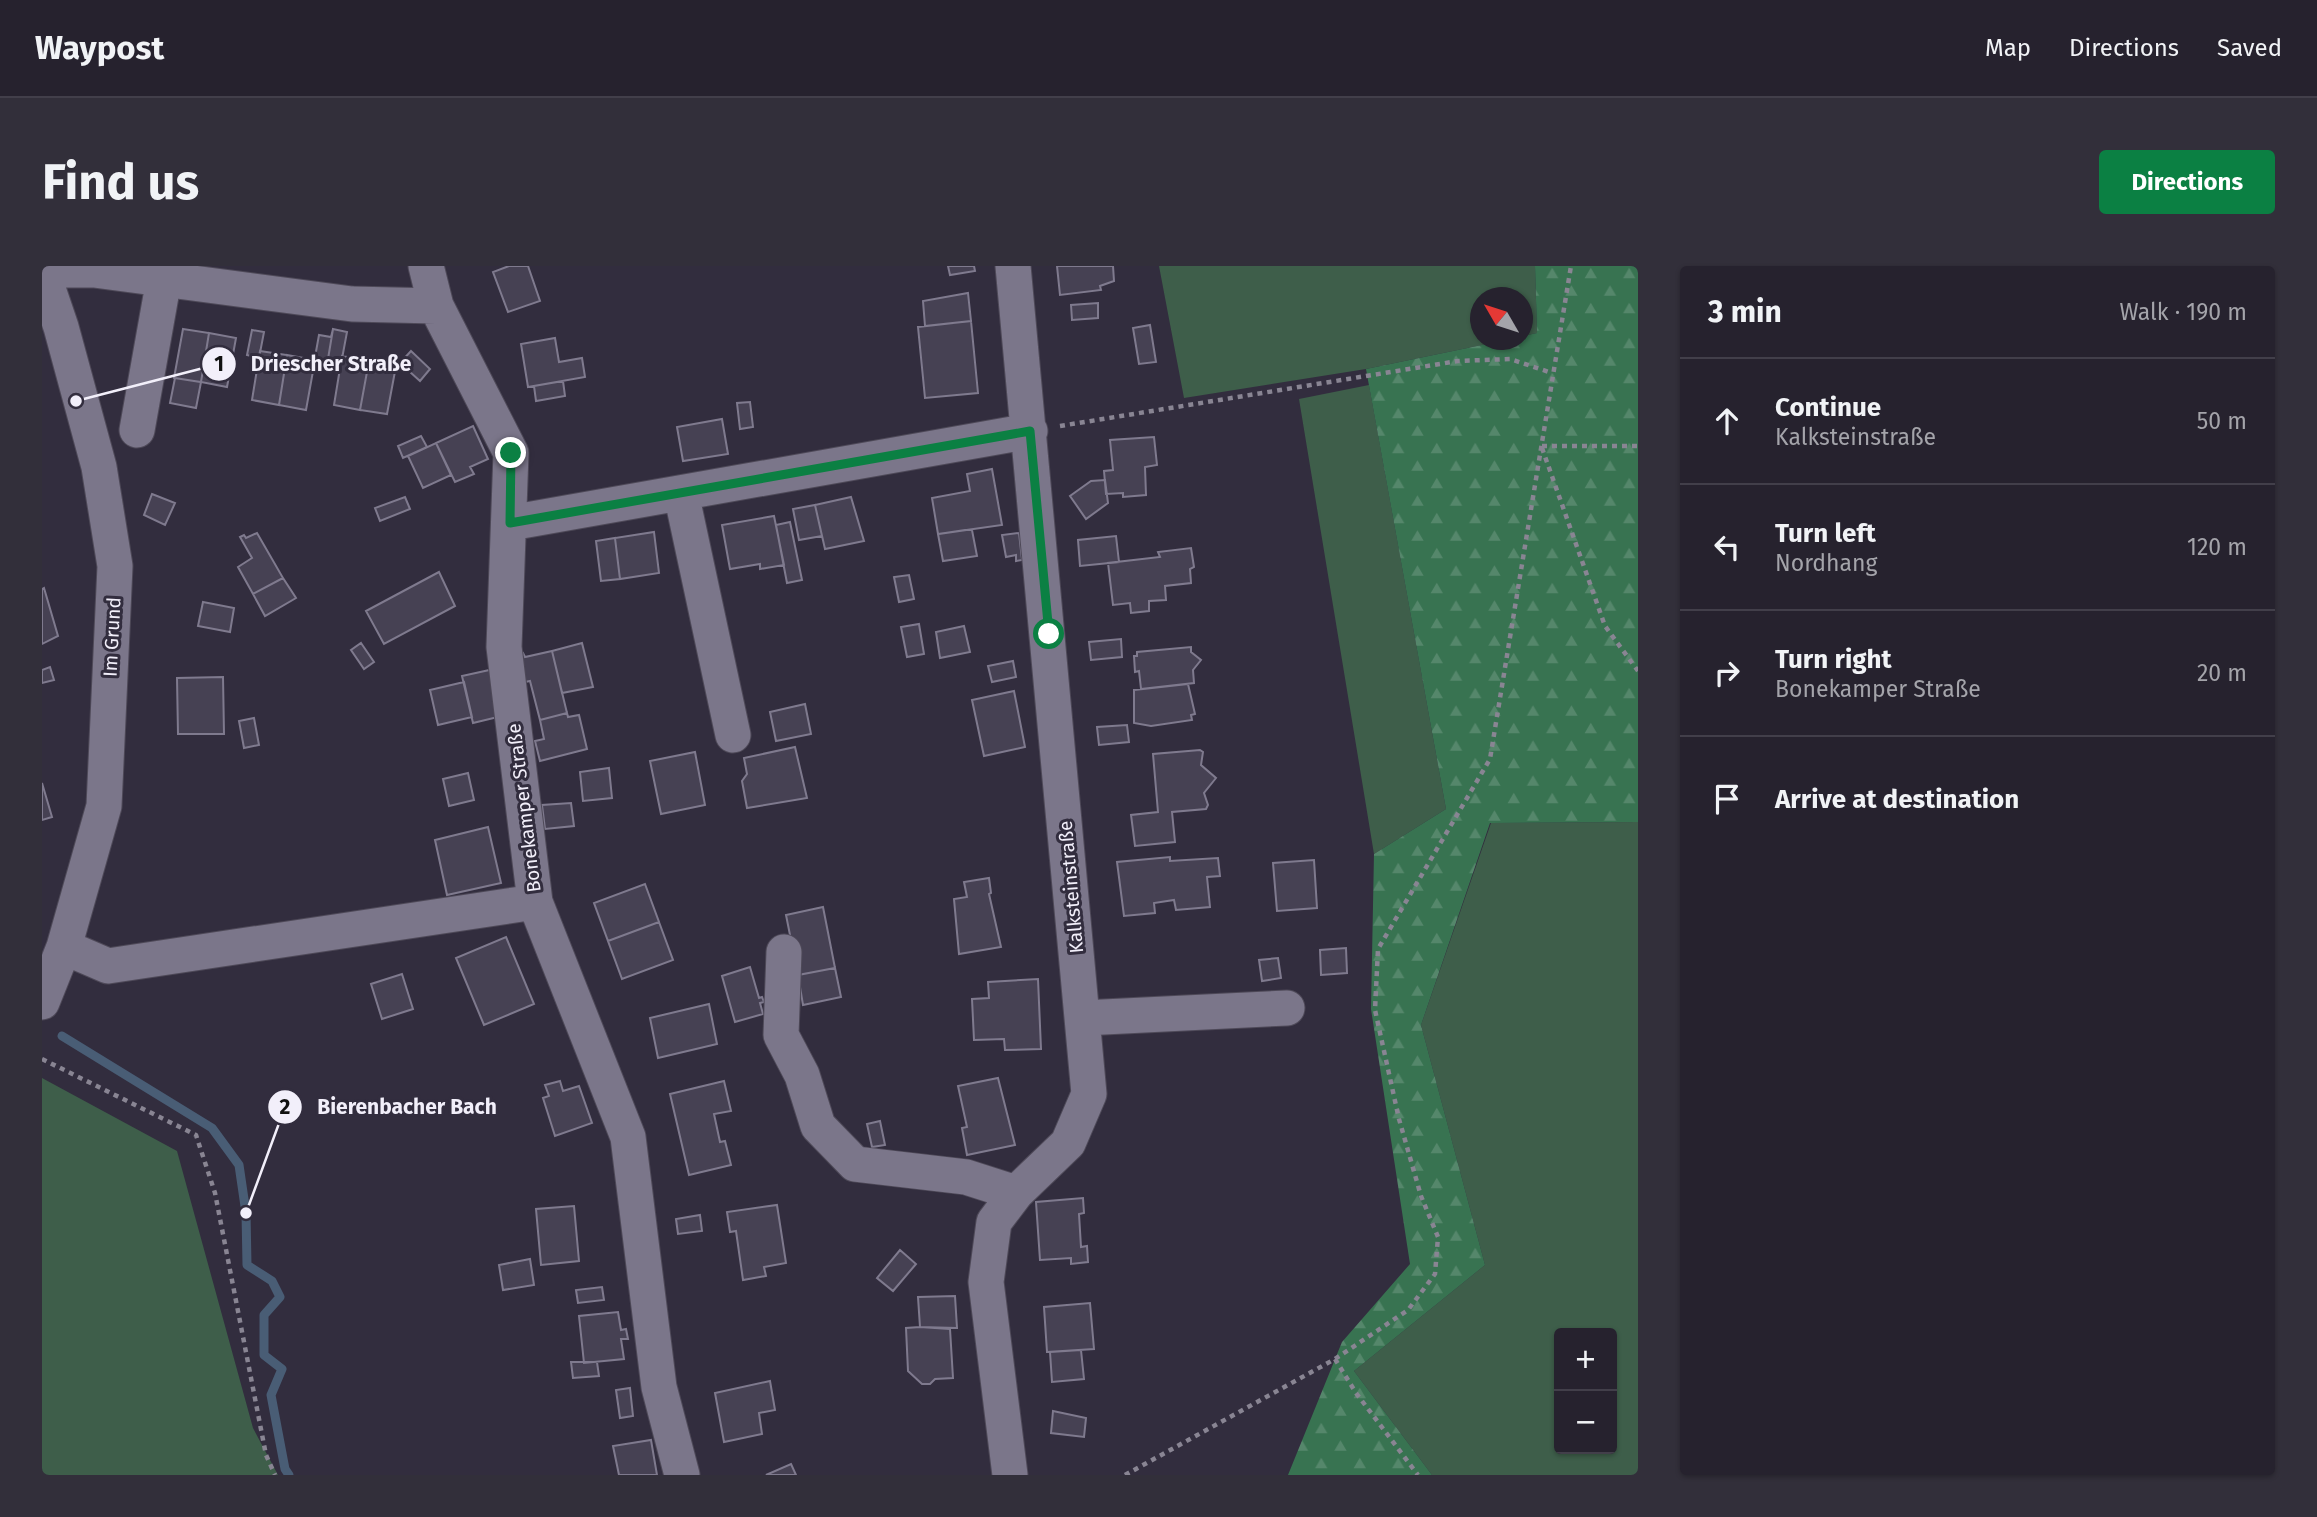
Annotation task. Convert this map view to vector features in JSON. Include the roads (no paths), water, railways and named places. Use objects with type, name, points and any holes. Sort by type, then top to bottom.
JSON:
[{"type":"street","name":"Bonekamper Straße","points":[[426,266],[436,306],[511,453],[505,647],[535,902],[628,1137],[659,1387],[682,1475]]},
{"type":"street","name":"Kalksteinstraße","points":[[1010,1475],[986,1282],[994,1222],[1016,1193],[1068,1143],[1089,1094],[1013,266]]},
{"type":"street","points":[[42,271],[94,270],[352,304],[436,306]]},
{"type":"street","name":"Im Grund","points":[[42,271],[61,327],[99,467],[115,566],[104,806],[64,947],[42,1002]]},
{"type":"street","points":[[137,430],[164,279]]},
{"type":"street","points":[[510,523],[1030,431]]},
{"type":"street","points":[[681,493],[733,735]]},
{"type":"street","points":[[64,947],[108,966],[535,902]]},
{"type":"street","points":[[784,952],[781,1035],[802,1075],[818,1126],[855,1164],[966,1177],[1016,1193]]},
{"type":"street","points":[[1083,1018],[1287,1007]]},
{"type":"waterway","points":[[62,1036],[212,1128],[239,1165],[246,1213],[247,1265],[272,1281],[280,1297],[264,1315],[264,1355],[282,1369],[271,1395],[285,1469],[289,1475]]},
{"type":"place","name":"Driescher Straße","points":[[76,401]]},
{"type":"place","name":"Bierenbacher Bach","points":[[246,1213]]}]
